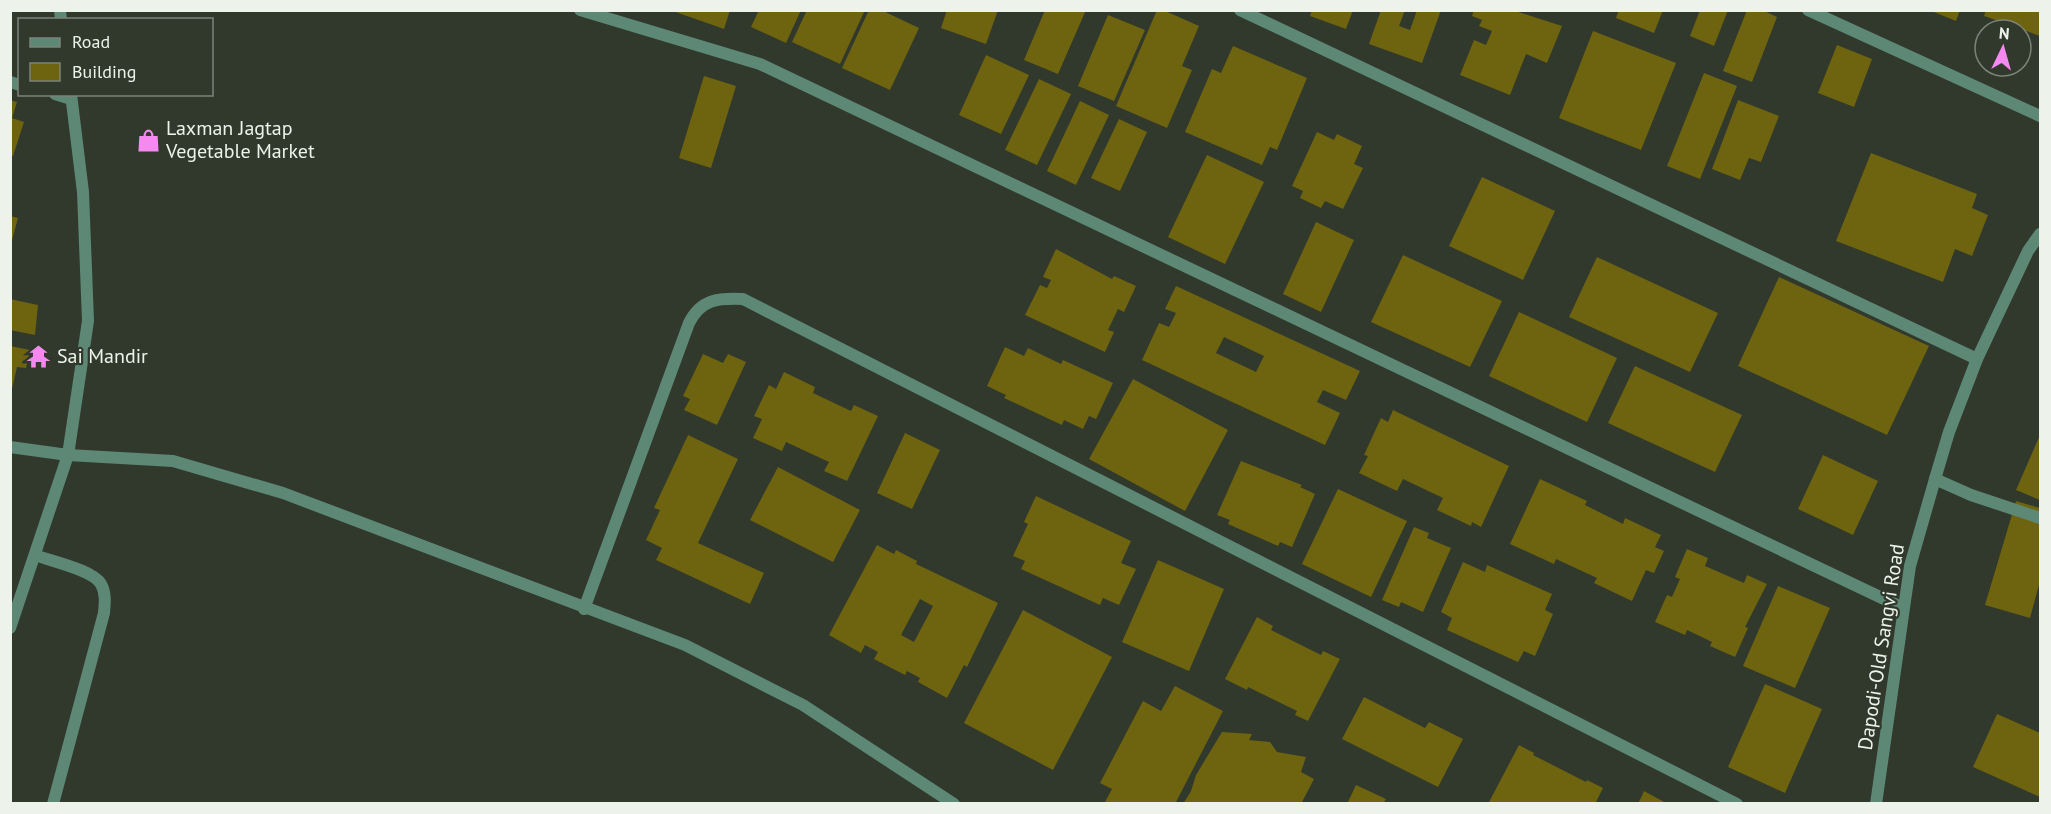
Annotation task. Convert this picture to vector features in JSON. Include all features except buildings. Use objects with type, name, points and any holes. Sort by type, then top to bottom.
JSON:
[{"type":"street","points":[[580,10],[760,64],[1903,608]]},
{"type":"street","points":[[1240,10],[1977,359]]},
{"type":"street","points":[[1808,10],[2040,116]]},
{"type":"street","points":[[10,628],[68,455],[88,321],[83,192],[71,97]]},
{"type":"street","name":"Dapodi-Old Sangvi Road","points":[[1876,804],[1910,566],[1935,478],[1949,432],[1977,359],[2028,251],[2040,234]]},
{"type":"street","points":[[585,609],[694,312],[716,298],[742,299],[1737,804]]},
{"type":"street","points":[[10,447],[68,455],[173,461],[283,493],[685,645],[803,705],[954,804]]},
{"type":"street","points":[[1935,478],[1971,495],[2040,518]]},
{"type":"street","points":[[35,555],[88,574],[100,582],[105,595],[104,613],[53,804]]},
{"type":"place","name":"Laxman Jagtap Vegetable Market","points":[[148,140]]},
{"type":"place","name":"Sai Mandir","points":[[39,356]]}]
